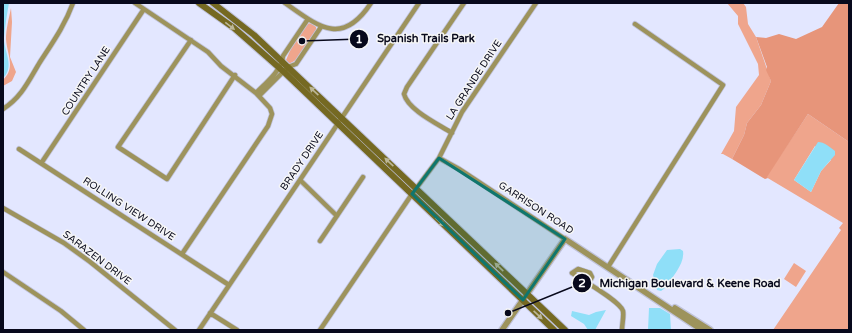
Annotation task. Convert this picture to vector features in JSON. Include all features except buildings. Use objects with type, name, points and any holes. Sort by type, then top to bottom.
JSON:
[{"type":"main road","points":[[199,3],[234,28],[284,72],[554,330]]},
{"type":"main road","points":[[213,3],[254,35],[565,330]]},
{"type":"street","points":[[3,109],[20,95],[29,83],[60,32],[73,3]]},
{"type":"street","points":[[135,3],[191,40],[258,95],[270,108],[272,114],[268,126],[182,254]]},
{"type":"street","points":[[285,3],[321,28],[339,29],[354,23],[371,3]]},
{"type":"street","name":"BRADY DRIVE","points":[[199,330],[419,3]]},
{"type":"street","points":[[452,133],[416,110],[408,103],[404,94],[407,87],[464,3]]},
{"type":"street","name":"LA GRANDE DRIVE","points":[[320,330],[412,194],[439,158],[462,112],[536,3]]},
{"type":"street","name":"COUNTRY LANE","points":[[42,162],[144,9]]},
{"type":"street","points":[[258,95],[282,62],[283,56],[308,19]]},
{"type":"street","points":[[608,267],[671,165],[723,85],[636,24]]},
{"type":"street","points":[[258,95],[288,67],[296,64],[321,28]]},
{"type":"street","points":[[191,40],[118,147],[167,179],[234,75]]},
{"type":"street","name":"ROLLING VIEW DRIVE","points":[[19,149],[42,162],[229,285]]},
{"type":"street","name":"GARRISON ROAD","points":[[439,158],[459,169],[608,267],[631,279],[682,314],[702,330]]},
{"type":"street","points":[[320,241],[363,178]]},
{"type":"street","points":[[300,180],[338,216]]},
{"type":"street","name":"SARAZEN DRIVE","points":[[3,208],[64,243],[89,261],[175,330]]},
{"type":"street","points":[[502,330],[565,239]]},
{"type":"street","points":[[3,272],[56,307],[84,330]]},
{"type":"street","points":[[588,284],[619,305],[623,314],[622,330]]},
{"type":"street","points":[[210,313],[237,330]]},
{"type":"street","name":"GARRISON ROAD","points":[[682,314],[710,330]]},
{"type":"highlighted area","points":[[439,158],[565,239],[523,300],[412,194]]},
{"type":"shaded area","points":[[727,3],[743,3],[746,7],[748,24],[756,37],[771,81],[761,105],[747,123],[744,135],[732,159],[721,154],[734,131],[736,107],[759,75],[758,64],[738,24],[738,16]]},
{"type":"shaded area","points":[[839,3],[849,3],[849,142],[808,114],[767,177],[768,178],[765,179],[732,159],[744,135],[747,123],[761,105],[771,81],[756,37],[766,38],[779,34],[796,39],[822,27]]},
{"type":"shaded area","points":[[11,8],[12,22],[10,57],[16,72],[12,81],[3,86],[3,80],[7,75],[10,66],[6,39]]},
{"type":"shaded area","points":[[311,23],[316,27],[316,30],[296,60],[289,64],[286,60],[293,44],[307,24]]},
{"type":"shaded area","points":[[808,114],[849,142],[849,330],[773,330],[841,230],[839,228],[843,223],[766,177]],"holes":[[[815,146],[831,160],[821,171],[811,192],[794,180]]]},
{"type":"shaded area","points":[[794,263],[806,271],[796,287],[784,279]]},
{"type":"water","points":[[3,3],[9,3],[4,43],[9,64],[3,78]]},
{"type":"water","points":[[818,142],[825,144],[835,151],[835,155],[821,171],[811,192],[794,180]]},
{"type":"water","points":[[680,249],[683,251],[683,256],[680,266],[665,288],[661,291],[657,290],[653,275],[657,264],[667,250]]},
{"type":"water","points":[[649,308],[660,308],[670,314],[671,330],[648,330]]},
{"type":"water","points":[[606,310],[595,330],[588,330],[584,324],[571,316],[572,311],[589,315]]},
{"type":"place","name":"Spanish Trails Park","points":[[302,41]]},
{"type":"place","name":"Michigan Boulevard & Keene Road","points":[[508,313]]}]
